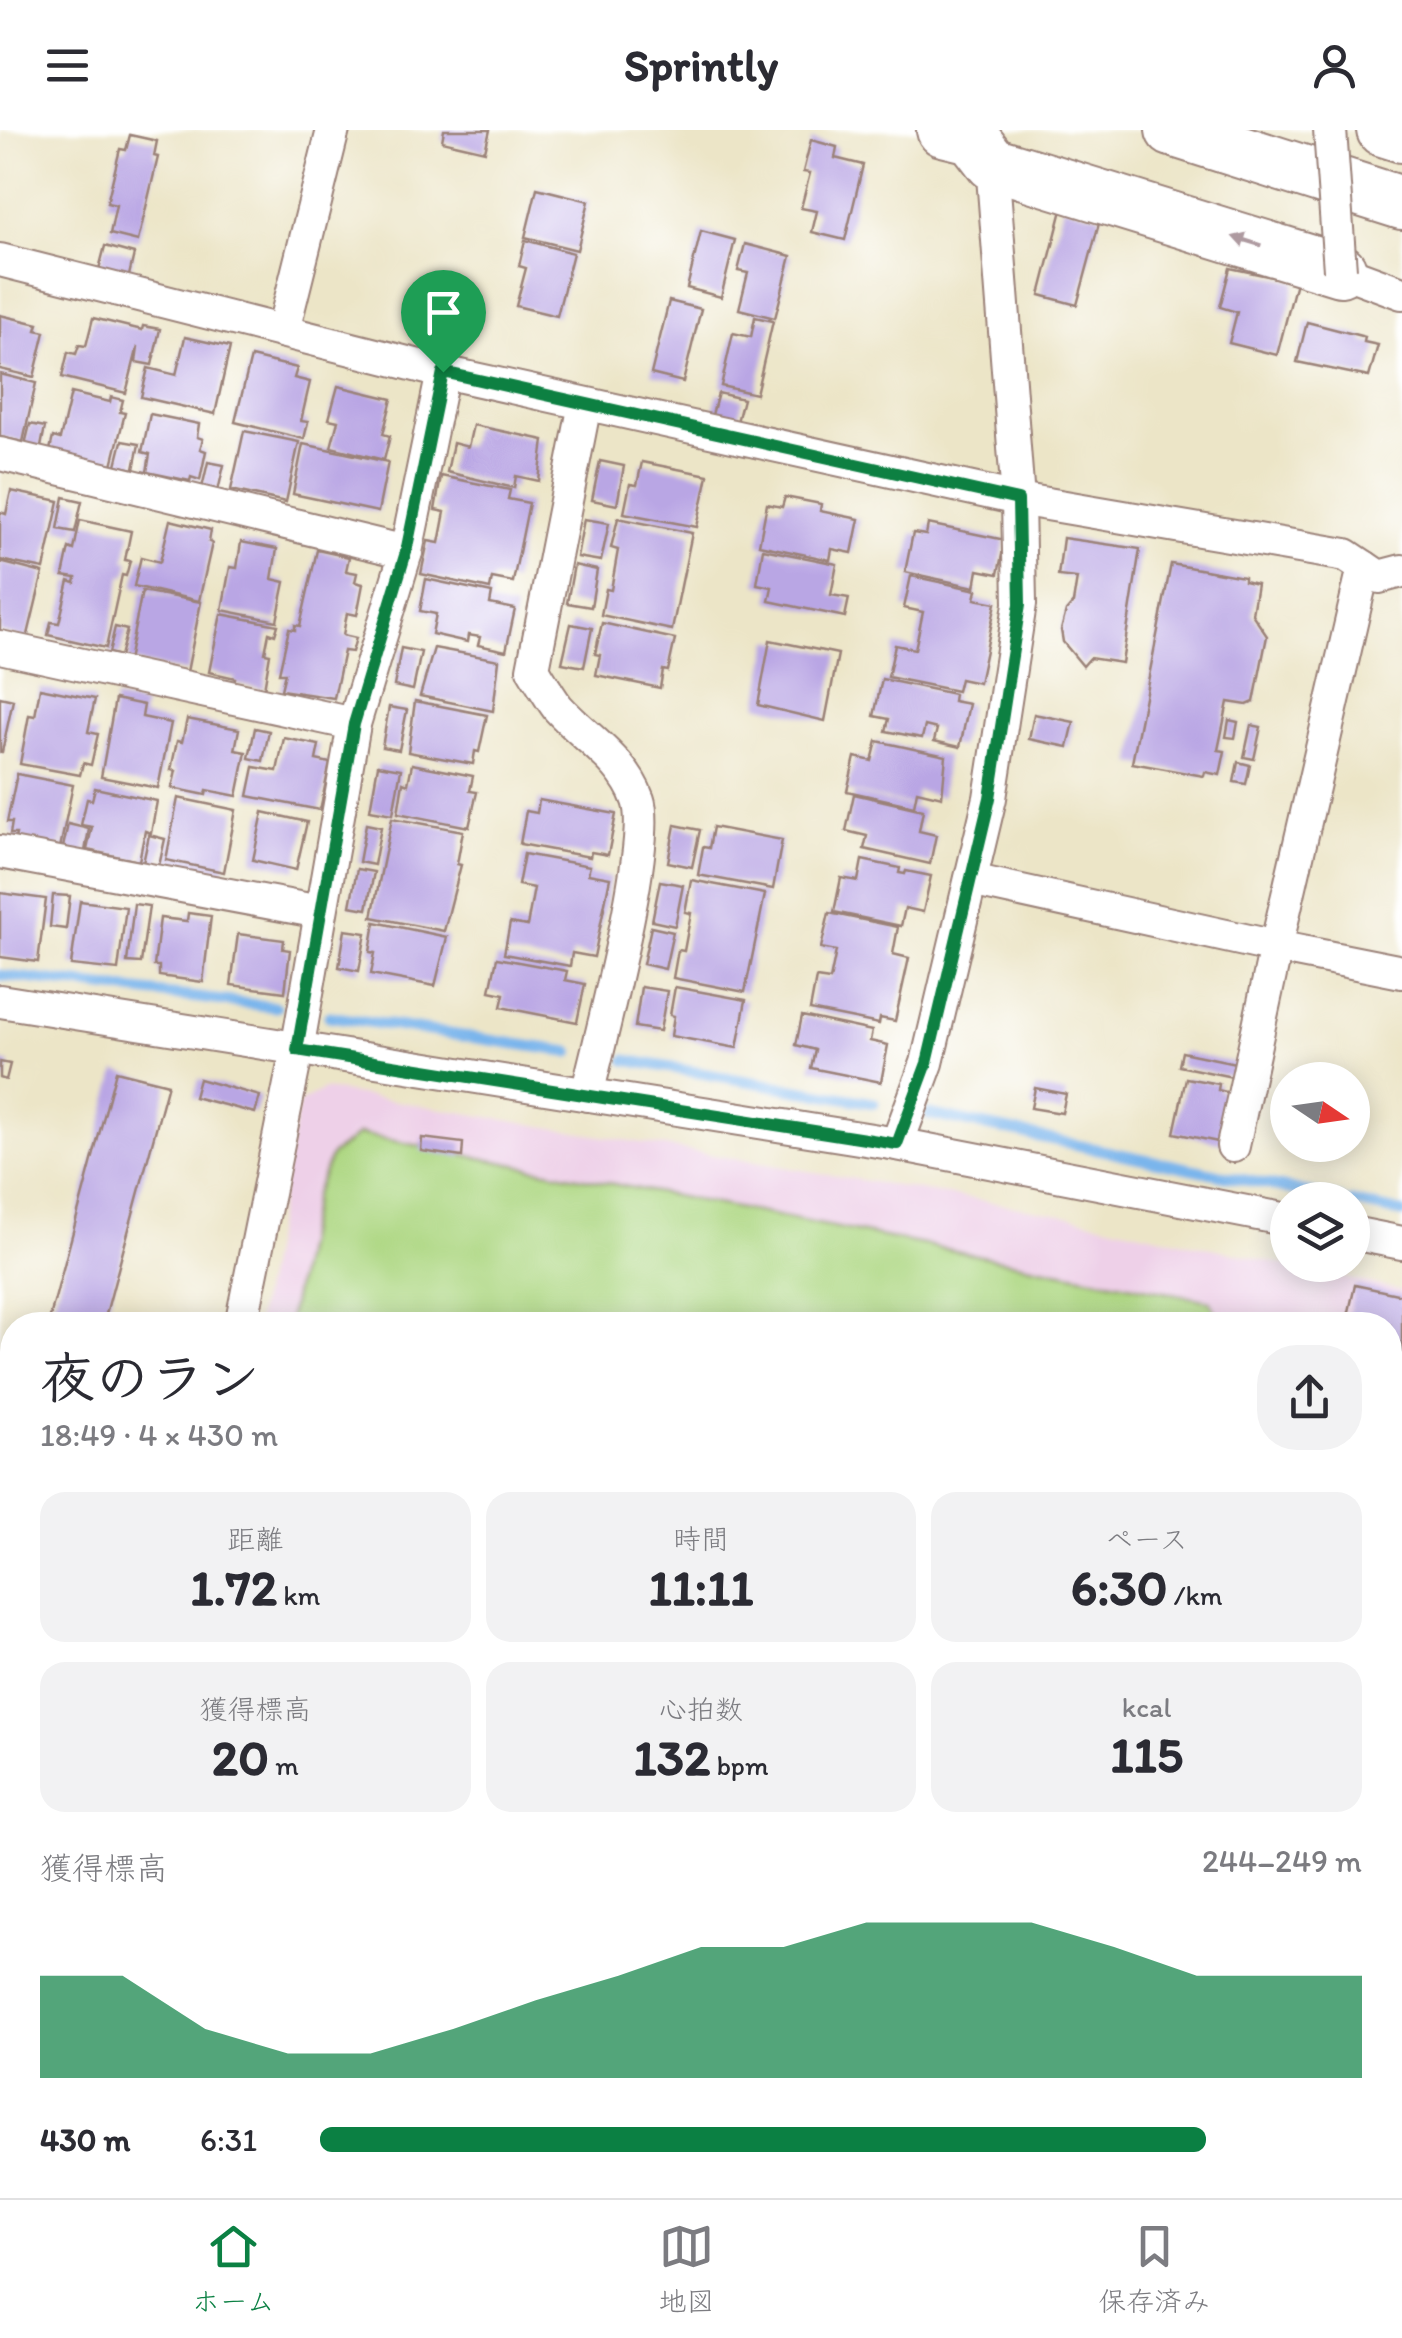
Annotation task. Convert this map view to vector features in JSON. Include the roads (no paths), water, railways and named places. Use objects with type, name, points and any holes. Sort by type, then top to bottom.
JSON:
[{"type":"main road","points":[[944,130],[972,138],[992,163],[1340,270]]},
{"type":"main road","points":[[1172,130],[1402,203]]},
{"type":"main road","points":[[1383,130],[1402,136]]},
{"type":"street","points":[[283,332],[333,130]]},
{"type":"street","points":[[1330,130],[1340,270],[1402,292]]},
{"type":"street","points":[[897,1144],[927,1063],[990,798],[1020,604],[1018,500],[992,163]]},
{"type":"street","points":[[0,260],[584,404],[1018,500],[1346,556],[1379,577],[1402,571]]},
{"type":"street","points":[[244,1312],[297,1050],[354,724],[406,552],[443,372]]},
{"type":"street","points":[[584,404],[534,669],[558,707],[617,764],[639,802],[640,819],[631,895],[587,1095]]},
{"type":"street","points":[[0,454],[406,552]]},
{"type":"street","points":[[1234,1146],[1364,567]]},
{"type":"street","points":[[0,647],[354,724]]},
{"type":"street","points":[[0,852],[320,912]]},
{"type":"street","points":[[971,880],[1402,972]]},
{"type":"street","points":[[0,1001],[897,1144],[1270,1217]]},
{"type":"street","points":[[1370,1236],[1402,1242]]},
{"type":"waterway","points":[[0,975],[276,1007]]},
{"type":"waterway","points":[[329,1016],[570,1052]]},
{"type":"waterway","points":[[626,1060],[874,1103]]},
{"type":"waterway","points":[[929,1114],[1270,1185]]},
{"type":"waterway","points":[[1370,1206],[1402,1213]]}]
